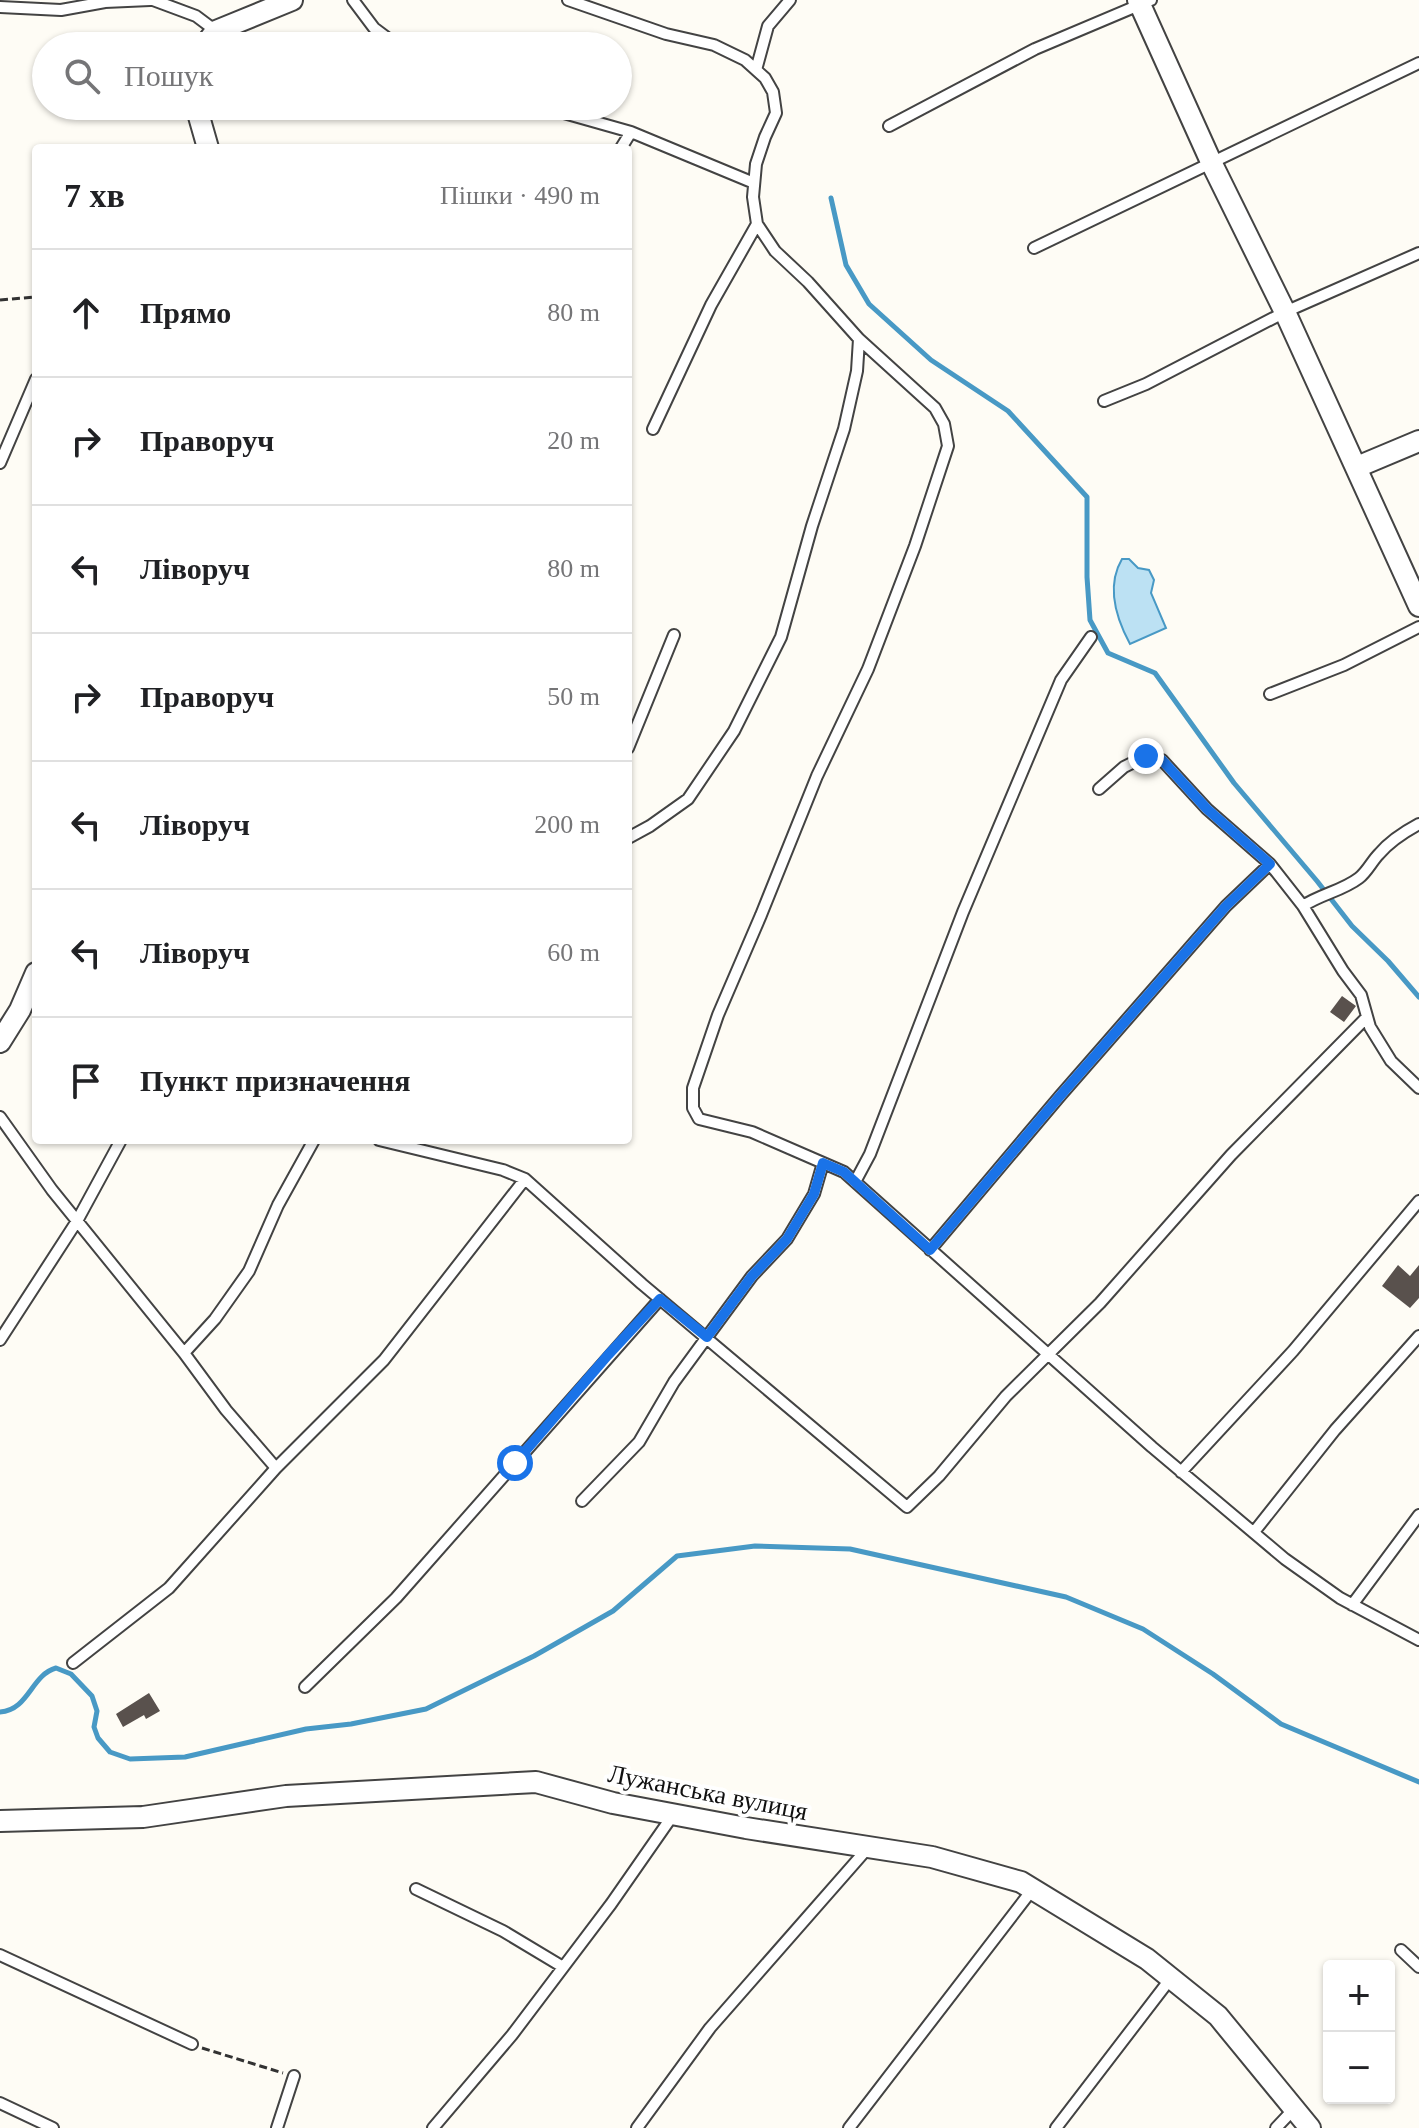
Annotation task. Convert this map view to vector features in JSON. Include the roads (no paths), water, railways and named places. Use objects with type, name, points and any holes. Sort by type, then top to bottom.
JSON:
[{"type":"street","points":[[225,32],[292,0]]},
{"type":"street","points":[[1143,1],[1212,164],[1285,312],[1419,606]]},
{"type":"street","points":[[200,120],[207,144]]},
{"type":"street","points":[[1357,467],[1419,441]]},
{"type":"street","points":[[0,1042],[20,1010],[32,982]]},
{"type":"street","name":"Лужанська вулиця","points":[[0,1821],[143,1817],[286,1796],[536,1782],[673,1815],[932,1857],[1021,1882],[1147,1959],[1218,2016],[1310,2128]]},
{"type":"lane","points":[[0,7],[61,10],[104,1],[151,0],[196,16],[206,32]]},
{"type":"lane","points":[[353,0],[379,32]]},
{"type":"lane","points":[[568,0],[653,30],[714,45],[745,60],[765,78],[773,92],[776,113],[760,150],[754,183],[757,224],[775,251],[808,282],[859,339],[935,408],[944,424],[948,446],[915,546],[868,669],[817,776],[718,1015],[693,1088],[693,1108],[699,1119],[752,1132],[844,1172],[1181,1472],[1285,1559],[1352,1605],[1419,1640]]},
{"type":"lane","points":[[756,70],[768,26],[790,0]]},
{"type":"lane","points":[[889,126],[1035,49],[1143,1]]},
{"type":"lane","points":[[1034,248],[1419,63]]},
{"type":"lane","points":[[589,120],[631,132],[754,183]]},
{"type":"lane","points":[[624,144],[631,132]]},
{"type":"lane","points":[[653,429],[711,305],[757,224]]},
{"type":"lane","points":[[1104,401],[1146,384],[1285,312],[1419,253]]},
{"type":"lane","points":[[632,836],[688,799],[734,731],[781,637],[812,526],[844,429],[857,371],[859,339]]},
{"type":"lane","points":[[0,463],[32,388]]},
{"type":"lane","points":[[1270,694],[1344,665],[1419,627]]},
{"type":"lane","points":[[632,738],[674,635]]},
{"type":"lane","points":[[855,1182],[870,1154],[963,912],[1061,680],[1091,637]]},
{"type":"lane","points":[[1099,789],[1124,767],[1146,756],[1162,760],[1207,809],[1270,864],[1303,906],[1361,995],[1370,1027],[1391,1061],[1419,1088]]},
{"type":"lane","points":[[1303,906],[1360,877],[1380,852],[1403,832],[1419,824]]},
{"type":"lane","points":[[930,1250],[1226,906],[1270,864]]},
{"type":"lane","points":[[396,1144],[503,1170],[525,1179],[660,1299],[907,1507],[939,1476],[1006,1396],[1100,1303],[1231,1155],[1367,1017]]},
{"type":"lane","points":[[0,1117],[77,1221],[226,1410],[276,1468]]},
{"type":"lane","points":[[0,1340],[77,1221],[119,1144]]},
{"type":"lane","points":[[184,1353],[215,1319],[249,1271],[278,1205],[312,1144]]},
{"type":"lane","points":[[582,1501],[639,1442],[674,1382],[752,1276],[787,1239],[814,1194],[823,1163]]},
{"type":"lane","points":[[73,1663],[169,1588],[276,1468],[384,1360],[525,1179]]},
{"type":"lane","points":[[1181,1472],[1293,1351],[1419,1201]]},
{"type":"lane","points":[[305,1687],[396,1598],[660,1299]]},
{"type":"lane","points":[[1254,1532],[1335,1430],[1419,1336]]},
{"type":"lane","points":[[1352,1605],[1419,1515]]},
{"type":"lane","points":[[433,2128],[512,2035],[673,1815]]},
{"type":"lane","points":[[637,2128],[710,2028],[869,1847]]},
{"type":"lane","points":[[416,1889],[503,1931],[563,1967]]},
{"type":"lane","points":[[849,2128],[1032,1890]]},
{"type":"lane","points":[[1401,1950],[1419,1967]]},
{"type":"lane","points":[[0,1955],[192,2044]]},
{"type":"lane","points":[[1056,2128],[1171,1978]]},
{"type":"lane","points":[[277,2128],[294,2076]]},
{"type":"lane","points":[[0,2103],[53,2128]]},
{"type":"lane","points":[[1276,2128],[1293,2110]]},
{"type":"water","points":[[1122,559],[1129,559],[1138,568],[1149,570],[1154,580],[1151,593],[1166,628],[1130,644],[1115,602],[1115,580]]},
{"type":"waterway","points":[[831,198],[846,265],[869,304],[931,360],[1008,411],[1087,497],[1090,620],[1108,653],[1155,673],[1234,783],[1352,926],[1419,997]]},
{"type":"waterway","points":[[0,1712],[17,1705],[41,1678],[56,1668],[71,1674],[92,1696],[97,1711],[94,1727],[98,1738],[110,1752],[130,1759],[185,1757],[306,1729],[351,1724],[426,1709],[534,1656],[613,1611],[677,1556],[755,1546],[850,1549],[1066,1597],[1143,1629],[1213,1674],[1281,1724],[1419,1782]]}]
